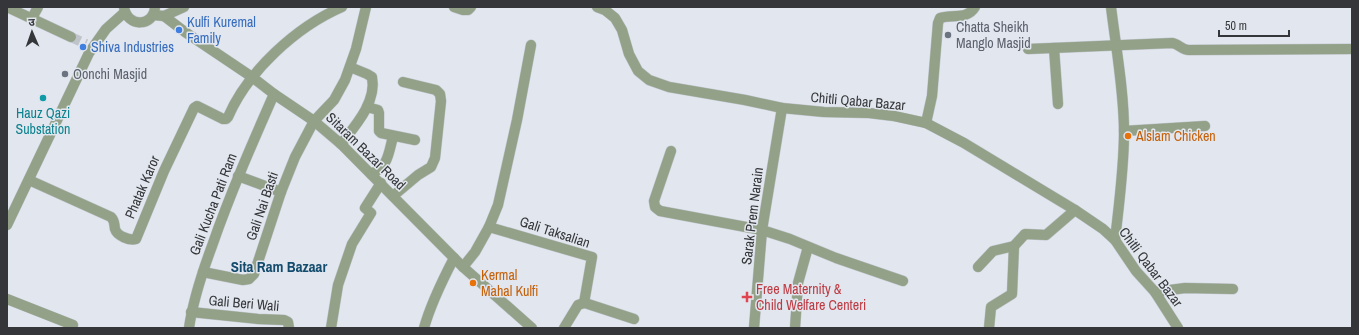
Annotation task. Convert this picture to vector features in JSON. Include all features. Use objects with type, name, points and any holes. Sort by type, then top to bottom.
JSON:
[{"type":"street","points":[[7,7],[71,37]]},
{"type":"street","points":[[32,18],[38,7]]},
{"type":"street","points":[[7,225],[89,53],[89,46],[124,10],[131,20],[142,22],[147,21],[154,11],[164,16],[184,7]]},
{"type":"street","points":[[252,77],[282,46],[308,26],[342,7]]},
{"type":"street","name":"Gali Nai Basti","points":[[203,272],[243,280],[249,279],[254,274],[281,192],[295,157],[314,122],[334,100],[345,80],[356,49],[366,7]]},
{"type":"street","points":[[454,7],[468,10],[471,7]]},
{"type":"street","name":"Chitli Qabar Bazar","points":[[597,7],[605,10],[615,18],[622,30],[628,54],[638,71],[649,80],[670,87],[782,108],[824,112],[888,115],[926,123],[964,143],[1104,229],[1115,240],[1136,271],[1155,292],[1178,328]]},
{"type":"street","points":[[926,123],[932,96],[938,23],[940,18],[947,16],[963,16],[972,12],[975,7]]},
{"type":"street","points":[[1111,7],[1121,89],[1124,131],[1123,164],[1115,240]]},
{"type":"street","name":"Sitaram Bazar Road","points":[[164,16],[252,77],[314,122],[341,144],[463,267],[532,328]]},
{"type":"street","points":[[1028,49],[1172,43],[1178,45],[1182,49],[1190,50],[1352,49]]},
{"type":"street","points":[[463,267],[475,252],[489,227],[498,205],[522,98],[531,45]]},
{"type":"street","points":[[1054,48],[1058,104]]},
{"type":"street","points":[[341,144],[361,118],[367,106],[373,82],[372,77],[350,67]]},
{"type":"street","name":"Phatak Karor","points":[[29,180],[111,217],[114,220],[116,231],[118,233],[130,240],[136,239],[164,171],[194,108],[197,106],[223,119],[226,119],[252,77]]},
{"type":"street","points":[[393,196],[418,175],[431,167],[435,158],[441,101],[440,94],[436,90],[403,82]]},
{"type":"street","name":"Gali Kucha Pati Ram","points":[[189,328],[191,312],[203,272],[238,176],[274,94]]},
{"type":"street","points":[[367,106],[378,110],[379,131],[384,135],[415,140]]},
{"type":"street","name":"Sarak Prem Narain","points":[[754,328],[762,230],[782,108]]},
{"type":"street","points":[[1124,131],[1205,126]]},
{"type":"street","points":[[370,174],[384,166],[393,137]]},
{"type":"street","points":[[671,150],[654,201],[655,207],[660,211],[762,230],[903,281]]},
{"type":"street","points":[[238,176],[281,192]]},
{"type":"street","points":[[331,328],[338,286],[352,244],[371,213],[365,208],[380,183]]},
{"type":"street","points":[[978,267],[993,251],[1014,246],[1025,234],[1046,235],[1075,210]]},
{"type":"street","name":"Gali Taksalian","points":[[489,227],[592,257],[584,303]]},
{"type":"street","points":[[989,328],[991,307],[1012,294],[1014,246]]},
{"type":"street","points":[[795,328],[798,283],[808,247]]},
{"type":"street","points":[[424,328],[431,304],[454,258]]},
{"type":"street","points":[[1155,292],[1185,288],[1233,289]]},
{"type":"street","points":[[7,299],[73,326],[72,328]]},
{"type":"street","points":[[564,328],[578,305],[584,303],[634,319]]},
{"type":"street","name":"Gali Beri Wali","points":[[191,312],[258,320],[284,320],[288,322],[289,328]]},
{"type":"tunnel","points":[[71,37],[86,44]]},
{"type":"place","name":"Kulfi Kuremal Family","points":[[179,30]]},
{"type":"place","name":"Chatta Sheikh Manglo Masjid","points":[[948,35]]},
{"type":"place","name":"Shiva Industries","points":[[83,47]]},
{"type":"place","name":"Oonchi Masjid","points":[[65,74]]},
{"type":"place","name":"Hauz Qazi Substation","points":[[43,98]]},
{"type":"place","name":"Alslam Chicken","points":[[1128,136]]},
{"type":"place","name":"Kermal Mahal Kulfi","points":[[473,283]]},
{"type":"place","name":"Free Maternity & Child Welfare Centeri","points":[[747,297]]},
{"type":"district","name":"Sita Ram Bazaar","points":[[279,266]]}]
